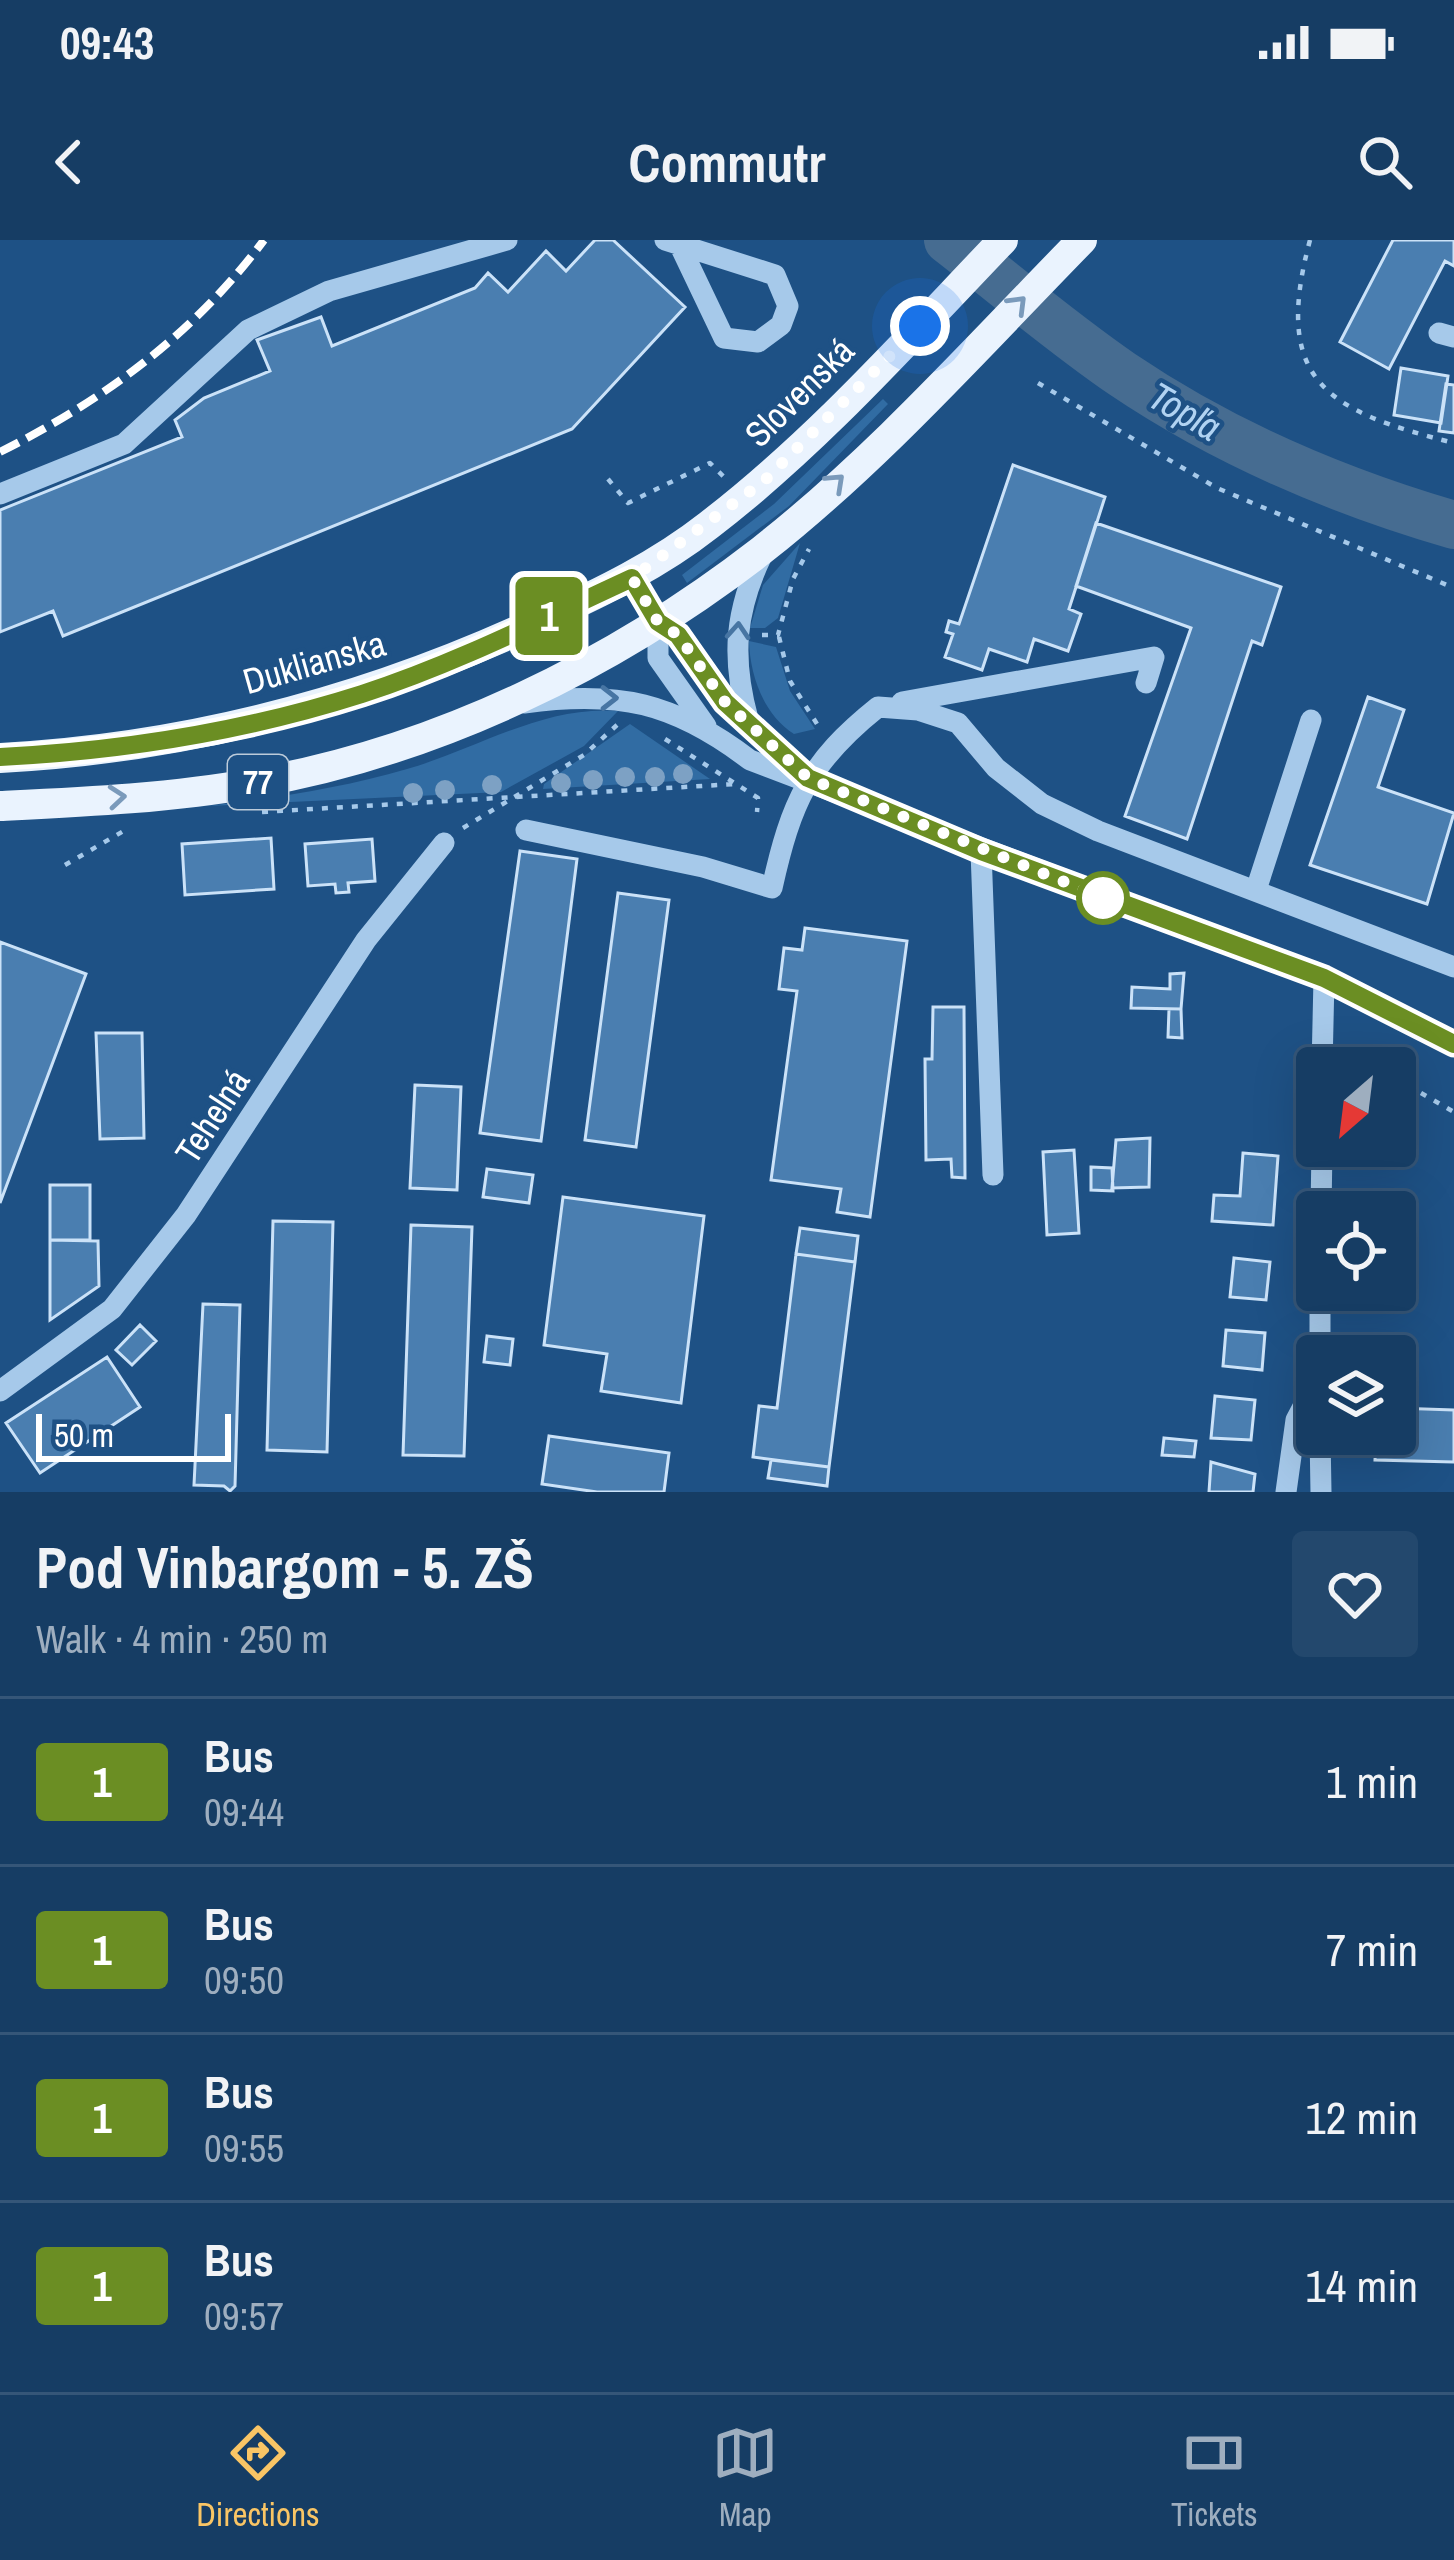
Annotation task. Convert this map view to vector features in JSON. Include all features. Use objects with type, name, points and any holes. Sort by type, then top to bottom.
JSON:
[{"type":"main road","name":"Slovenská","points":[[632,578],[764,481],[1003,240]]},
{"type":"main road","name":"77","points":[[0,806],[254,783],[377,752],[506,706],[658,622],[766,546],[907,417],[1082,240]]},
{"type":"main road","name":"Duklianska","points":[[0,758],[122,746],[238,725],[361,694],[482,648],[632,578]]},
{"type":"street","points":[[0,494],[124,444],[248,330],[329,291],[507,240]]},
{"type":"street","points":[[673,244],[775,275],[788,306],[781,325],[758,342],[724,338],[673,244]]},
{"type":"street","points":[[748,720],[739,685],[736,634],[742,597],[766,546]]},
{"type":"street","points":[[632,578],[658,622],[678,635],[725,702],[808,778]]},
{"type":"street","points":[[658,622],[658,658],[708,728]]},
{"type":"street","points":[[526,830],[703,867],[772,888],[786,823],[808,778],[823,754],[878,707],[1154,657],[1147,682]]},
{"type":"street","points":[[506,706],[632,698],[708,728],[750,760],[808,778],[981,851],[1324,978],[1454,1044]]},
{"type":"street","points":[[878,707],[917,710],[958,723],[996,768],[1042,804],[1098,831],[1454,967]]},
{"type":"street","points":[[1256,890],[1311,720]]},
{"type":"street","name":"Tehelná","points":[[0,1391],[112,1309],[186,1215],[366,940],[444,843]]},
{"type":"street","points":[[981,851],[994,1175]]},
{"type":"street","points":[[1322,1047],[1324,978]]},
{"type":"street","points":[[1286,1492],[1296,1427]]},
{"type":"street","points":[[1320,1455],[1321,1492]]},
{"type":"path","points":[[1310,240],[1294,325],[1303,354],[1320,381],[1350,407],[1385,426],[1454,443]]},
{"type":"path","points":[[1038,383],[1216,488],[1454,588]]},
{"type":"path","points":[[608,479],[628,503],[710,463],[726,479]]},
{"type":"path","points":[[815,538],[793,579],[778,635],[790,681],[817,724]]},
{"type":"path","points":[[750,634],[778,635]]},
{"type":"path","points":[[444,843],[510,797],[584,755],[628,714]]},
{"type":"path","points":[[660,736],[758,798],[757,812]]},
{"type":"path","points":[[260,812],[735,784]]},
{"type":"path","points":[[64,866],[145,818]]},
{"type":"path","points":[[1416,1090],[1454,1112]]},
{"type":"shaded area","points":[[883,399],[888,404],[789,506],[687,583],[682,575],[774,504]]},
{"type":"shaded area","points":[[800,543],[778,618],[765,628],[750,628],[763,585]]},
{"type":"shaded area","points":[[749,641],[776,647],[790,691],[815,729],[794,734],[774,716],[756,681]]},
{"type":"shaded area","points":[[618,711],[584,746],[501,792],[208,806],[358,782],[433,761],[537,721]]},
{"type":"shaded area","points":[[630,724],[710,779],[543,789],[544,784]]},
{"type":"building","points":[[595,240],[613,240],[685,307],[572,429],[63,636],[53,611],[0,632],[0,510],[182,437],[175,420],[204,398],[270,371],[257,340],[321,317],[332,346],[475,288],[488,273],[508,292],[546,251],[566,271]]},
{"type":"building","points":[[1393,240],[1454,240],[1454,266],[1445,261],[1389,369],[1340,342]]},
{"type":"building","points":[[1401,368],[1448,376],[1441,423],[1394,415]]},
{"type":"building","points":[[1446,384],[1454,385],[1454,433],[1439,431]]},
{"type":"building","points":[[1013,465],[1105,497],[1069,609],[1081,614],[1068,651],[1034,639],[1027,662],[989,649],[982,670],[945,657],[953,634],[946,632],[949,621],[959,624]]},
{"type":"building","points":[[1096,523],[1281,587],[1262,645],[1252,641],[1187,839],[1125,816],[1191,628],[1076,586]]},
{"type":"building","points":[[1368,697],[1404,710],[1378,787],[1454,813],[1427,904],[1310,865]]},
{"type":"building","points":[[271,838],[274,889],[185,895],[182,844]]},
{"type":"building","points":[[372,839],[375,881],[348,883],[349,892],[336,893],[335,884],[308,886],[305,844]]},
{"type":"building","points":[[520,851],[577,859],[541,1141],[480,1133]]},
{"type":"building","points":[[618,893],[669,900],[636,1147],[585,1140]]},
{"type":"building","points":[[805,928],[907,941],[870,1217],[837,1212],[841,1189],[771,1180],[797,991],[779,989],[784,948],[802,950]]},
{"type":"building","points":[[0,942],[86,974],[0,1203]]},
{"type":"building","points":[[1184,973],[1181,1009],[1131,1008],[1132,987],[1170,989],[1170,974]]},
{"type":"building","points":[[933,1007],[964,1007],[965,1178],[952,1177],[951,1159],[926,1160],[925,1059],[932,1059]]},
{"type":"building","points":[[1169,1009],[1181,1009],[1182,1038],[1168,1037]]},
{"type":"building","points":[[96,1033],[142,1033],[144,1138],[100,1139]]},
{"type":"building","points":[[415,1085],[461,1087],[457,1190],[410,1188]]},
{"type":"building","points":[[1150,1138],[1149,1187],[1112,1188],[1116,1140]]},
{"type":"building","points":[[1074,1150],[1079,1233],[1047,1235],[1043,1152]]},
{"type":"building","points":[[1243,1153],[1278,1156],[1273,1225],[1212,1221],[1214,1195],[1240,1196]]},
{"type":"building","points":[[1091,1167],[1112,1168],[1113,1191],[1091,1190]]},
{"type":"building","points":[[487,1169],[533,1175],[529,1203],[483,1197]]},
{"type":"building","points":[[50,1185],[90,1185],[90,1240],[50,1240]]},
{"type":"building","points":[[563,1197],[704,1216],[681,1403],[601,1391],[607,1354],[544,1345]]},
{"type":"building","points":[[273,1221],[333,1222],[327,1452],[267,1450]]},
{"type":"building","points":[[411,1225],[472,1227],[464,1456],[403,1455]]},
{"type":"building","points":[[800,1228],[858,1236],[855,1262],[796,1254]]},
{"type":"building","points":[[50,1240],[98,1241],[99,1286],[50,1320]]},
{"type":"building","points":[[796,1254],[855,1262],[829,1467],[753,1457],[759,1406],[777,1408]]},
{"type":"building","points":[[1234,1258],[1270,1262],[1266,1300],[1230,1297]]},
{"type":"building","points":[[203,1304],[240,1305],[235,1486],[230,1491],[224,1486],[194,1485]]},
{"type":"building","points":[[140,1325],[156,1341],[132,1365],[116,1350]]},
{"type":"building","points":[[1226,1330],[1265,1333],[1262,1370],[1223,1366]]},
{"type":"building","points":[[487,1336],[513,1339],[510,1365],[484,1362]]},
{"type":"building","points":[[107,1357],[140,1407],[40,1473],[6,1423]]},
{"type":"building","points":[[1215,1396],[1255,1400],[1251,1440],[1211,1438]]},
{"type":"building","points":[[1416,1409],[1454,1410],[1454,1462],[1375,1460],[1375,1455],[1416,1455]]},
{"type":"building","points":[[549,1436],[669,1453],[664,1492],[597,1492],[542,1484]]},
{"type":"building","points":[[1164,1438],[1196,1441],[1194,1457],[1162,1455]]},
{"type":"building","points":[[771,1460],[829,1467],[827,1486],[768,1478]]},
{"type":"building","points":[[1211,1462],[1255,1474],[1253,1492],[1209,1492]]},
{"type":"waterway","name":"Topľa","points":[[948,240],[1100,358],[1200,422],[1324,480],[1454,525]]},
{"type":"railway","points":[[0,452],[75,410],[145,362],[208,305],[264,240]]},
{"type":"bus line","name":"1","points":[[0,757],[76,754],[238,725],[361,694],[482,648],[632,578],[658,622],[678,635],[725,702],[777,744],[808,778],[981,851],[1324,978],[1454,1044]]},
{"type":"route","points":[[920,326],[764,481],[708,527],[632,578],[658,622],[678,635],[725,702],[777,744],[808,778],[1109,900],[1103,898]]}]
